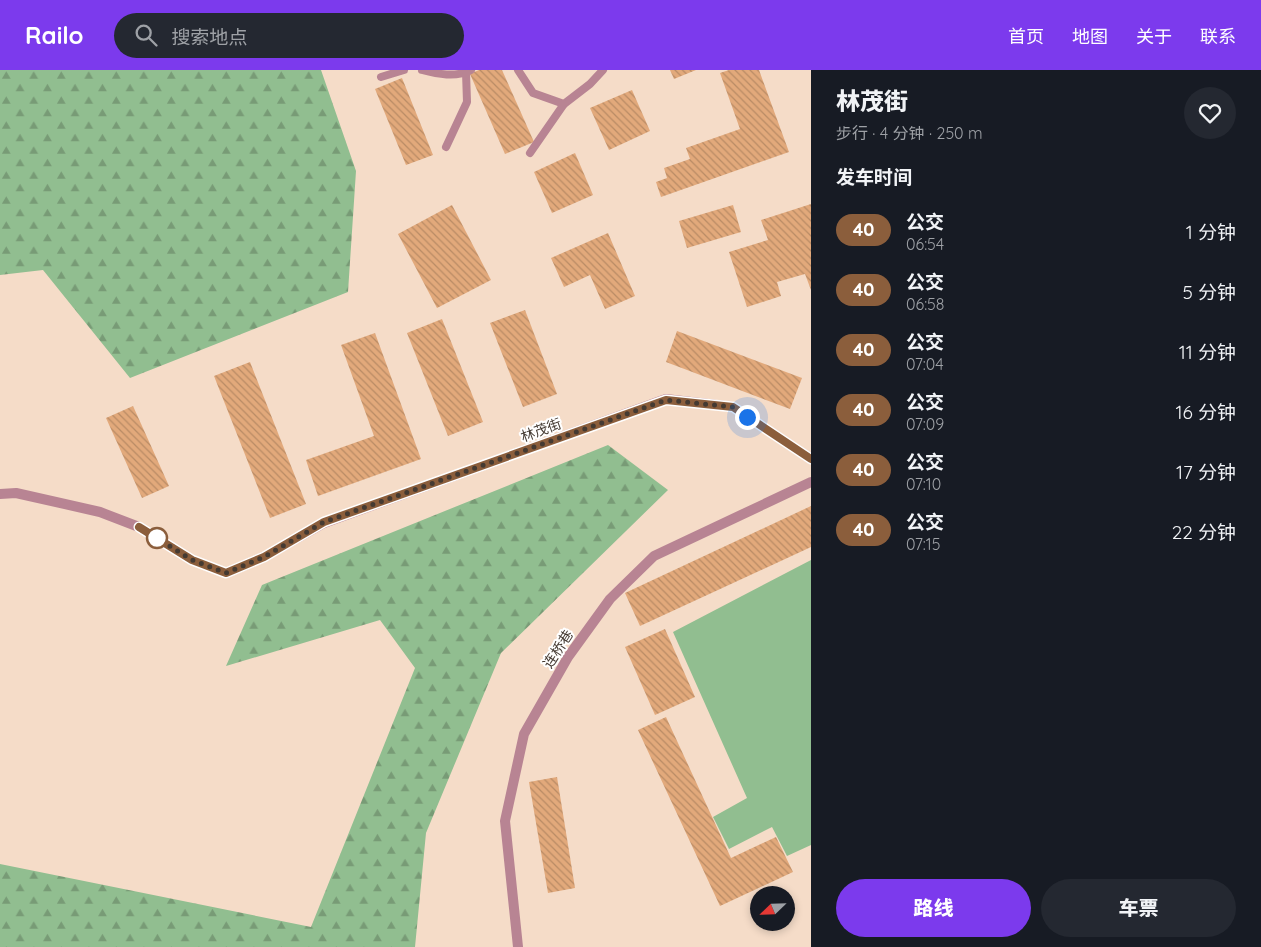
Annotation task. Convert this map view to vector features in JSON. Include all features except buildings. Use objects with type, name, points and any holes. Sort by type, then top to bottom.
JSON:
[{"type":"street","name":"林茂街","points":[[0,494],[16,493],[100,512],[139,527],[192,560],[226,573],[264,557],[324,522],[666,400],[733,407],[811,459]]},
{"type":"street","name":"连桥巷","points":[[518,947],[505,822],[524,734],[568,657],[610,599],[654,556],[811,482]]},
{"type":"lane","points":[[381,77],[404,70]]},
{"type":"lane","points":[[422,70],[442,75],[469,71],[467,102],[446,147]]},
{"type":"lane","points":[[518,70],[533,93],[564,104]]},
{"type":"lane","points":[[530,153],[564,104],[590,84],[603,70]]},
{"type":"green space","points":[[0,70],[321,70],[356,171],[348,292],[130,378],[43,270],[0,275]]},
{"type":"green space","points":[[608,445],[668,490],[501,653],[426,833],[415,947],[0,947],[0,864],[311,927],[415,668],[380,620],[226,666],[262,585]]},
{"type":"green space","points":[[811,560],[811,845],[787,856],[772,827],[729,849],[713,817],[747,798],[673,632]]},
{"type":"bus line","name":"40","points":[[139,527],[192,560],[226,573],[264,557],[324,522],[666,400],[733,407],[811,459]]},
{"type":"route","points":[[157,538],[152,535],[192,560],[226,573],[264,557],[324,522],[666,400],[733,407],[747,417]]}]
